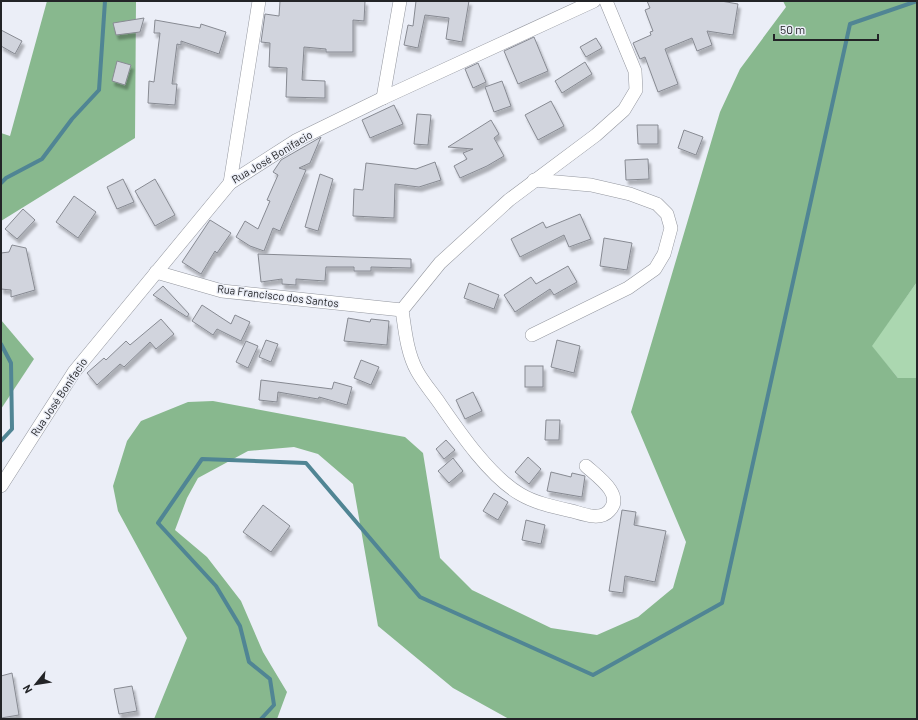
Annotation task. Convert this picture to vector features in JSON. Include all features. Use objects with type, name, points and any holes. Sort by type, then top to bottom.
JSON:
[{"type":"street","points":[[230,182],[259,1]]},
{"type":"street","points":[[383,98],[400,1]]},
{"type":"street","name":"Rua José Bonifacio","points":[[1,486],[74,372],[230,182],[297,140],[383,98],[594,1]]},
{"type":"street","points":[[586,466],[605,484],[614,496],[614,505],[608,512],[599,516],[543,504],[519,494],[492,471],[454,425],[417,371],[408,348],[402,310],[440,263],[509,200],[596,135],[624,110],[636,90],[635,71],[606,1]]},
{"type":"street","points":[[532,335],[628,288],[655,269],[664,254],[671,228],[667,214],[657,204],[630,194],[591,185],[534,180]]},
{"type":"street","name":"Rua Francisco dos Santos","points":[[156,272],[222,290],[402,310]]},
{"type":"green space","points":[[47,1],[136,1],[135,138],[1,221],[1,133],[10,136]]},
{"type":"green space","points":[[783,1],[917,1],[917,282],[872,346],[898,378],[917,378],[917,719],[509,719],[453,688],[378,626],[353,484],[318,454],[294,447],[248,451],[198,478],[187,498],[175,530],[207,557],[241,601],[263,652],[287,692],[277,719],[154,719],[187,638],[118,511],[113,486],[127,441],[141,421],[188,402],[213,401],[405,437],[423,453],[440,558],[472,590],[551,628],[597,635],[638,617],[673,588],[686,542],[631,412],[720,112],[740,69],[786,7]]},
{"type":"green space","points":[[917,282],[917,378],[898,378],[871,346]]},
{"type":"green space","points":[[1,320],[34,359],[1,409]]},
{"type":"building","points":[[280,1],[365,1],[364,21],[353,20],[353,52],[326,52],[326,49],[304,47],[302,80],[325,81],[325,98],[286,97],[287,68],[269,67],[270,43],[261,42],[265,14],[279,16]]},
{"type":"building","points":[[416,1],[469,1],[462,42],[446,39],[449,18],[425,15],[418,48],[404,45],[408,25],[413,26]]},
{"type":"building","points":[[647,1],[721,1],[738,4],[733,35],[707,31],[712,45],[697,51],[692,38],[665,49],[678,84],[658,92],[645,57],[640,59],[633,43],[651,35],[650,32],[653,31],[645,10],[650,8]]},
{"type":"building","points":[[144,18],[140,32],[116,35],[113,23]]},
{"type":"building","points":[[155,20],[200,28],[201,24],[226,32],[219,54],[181,41],[181,45],[177,44],[172,84],[177,84],[175,105],[148,103],[149,81],[154,82],[160,33],[154,33]]},
{"type":"building","points":[[1,30],[22,41],[15,54],[1,46]]},
{"type":"building","points":[[534,37],[548,71],[518,84],[504,51]]},
{"type":"building","points":[[596,38],[602,48],[586,57],[580,47]]},
{"type":"building","points":[[117,61],[131,65],[125,85],[112,81]]},
{"type":"building","points":[[585,62],[592,74],[562,93],[555,81]]},
{"type":"building","points":[[478,63],[486,82],[473,88],[465,69]]},
{"type":"building","points":[[502,81],[511,106],[494,112],[485,87]]},
{"type":"building","points":[[551,101],[564,126],[538,140],[525,115]]},
{"type":"building","points":[[394,105],[403,124],[370,138],[362,120]]},
{"type":"building","points":[[417,114],[431,115],[428,145],[414,144]]},
{"type":"building","points":[[491,120],[499,134],[494,138],[504,156],[487,166],[460,178],[454,166],[467,159],[463,153],[473,149],[448,147]]},
{"type":"building","points":[[637,125],[658,125],[658,144],[638,144]]},
{"type":"building","points":[[684,130],[703,137],[696,155],[678,148]]},
{"type":"building","points":[[321,137],[310,163],[299,168],[306,170],[280,231],[273,228],[264,251],[250,246],[236,237],[245,221],[258,229],[270,201],[267,200],[278,175],[273,172],[281,160]]},
{"type":"building","points":[[648,159],[649,179],[626,180],[625,160]]},
{"type":"building","points":[[435,162],[441,180],[419,187],[395,184],[394,218],[353,216],[354,189],[363,190],[366,163],[416,169]]},
{"type":"building","points":[[320,174],[333,179],[318,231],[305,227]]},
{"type":"building","points":[[123,179],[134,202],[117,209],[107,187]]},
{"type":"building","points":[[155,179],[175,215],[155,226],[135,191]]},
{"type":"building","points":[[74,196],[96,212],[78,238],[56,222]]},
{"type":"building","points":[[23,209],[35,220],[17,239],[5,229]]},
{"type":"building","points":[[580,214],[591,239],[569,247],[564,235],[520,257],[511,239],[543,222],[546,228]]},
{"type":"building","points":[[210,220],[231,233],[217,253],[215,251],[201,274],[182,262]]},
{"type":"building","points":[[604,238],[632,243],[627,270],[600,266]]},
{"type":"building","points":[[12,245],[26,248],[35,290],[11,297],[11,290],[1,289],[1,253],[9,252]]},
{"type":"building","points":[[258,254],[411,259],[411,268],[371,267],[371,271],[354,271],[354,267],[326,267],[325,281],[296,279],[296,285],[282,284],[282,279],[261,282]]},
{"type":"building","points":[[568,266],[577,282],[554,295],[550,289],[515,312],[504,295],[531,277],[536,284]]},
{"type":"building","points":[[469,283],[499,295],[494,309],[464,298]]},
{"type":"building","points":[[163,286],[189,314],[187,317],[153,295]]},
{"type":"building","points":[[202,305],[231,324],[235,315],[250,322],[241,341],[217,329],[213,335],[192,321]]},
{"type":"building","points":[[348,318],[370,322],[371,319],[389,321],[387,345],[344,341]]},
{"type":"building","points":[[161,319],[174,334],[156,349],[150,342],[124,367],[120,364],[97,385],[87,373],[104,358],[106,360],[126,341],[130,345]]},
{"type":"building","points":[[266,340],[278,344],[271,362],[259,357]]},
{"type":"building","points":[[557,340],[580,346],[574,373],[551,367]]},
{"type":"building","points":[[246,341],[258,346],[248,368],[236,362]]},
{"type":"building","points":[[361,360],[379,367],[371,385],[354,378]]},
{"type":"building","points":[[525,366],[543,366],[543,387],[525,387]]},
{"type":"building","points":[[261,380],[332,389],[334,382],[352,387],[347,405],[319,397],[318,399],[278,392],[277,402],[259,400]]},
{"type":"building","points":[[473,392],[482,411],[465,419],[456,400]]},
{"type":"building","points":[[546,420],[560,420],[559,440],[545,440]]},
{"type":"building","points":[[446,440],[455,450],[444,459],[436,449]]},
{"type":"building","points":[[528,457],[541,469],[529,484],[515,472]]},
{"type":"building","points":[[453,458],[463,471],[449,483],[438,471]]},
{"type":"building","points":[[551,472],[571,477],[572,473],[585,476],[582,497],[547,491]]},
{"type":"building","points":[[494,493],[508,502],[498,520],[483,511]]},
{"type":"building","points":[[263,505],[290,526],[271,552],[243,532]]},
{"type":"building","points":[[622,510],[636,512],[634,525],[666,531],[655,582],[625,576],[623,593],[609,591]]},
{"type":"building","points":[[526,520],[545,525],[541,544],[522,540]]},
{"type":"building","points":[[12,673],[19,715],[1,718],[1,676]]},
{"type":"building","points":[[132,686],[137,711],[119,714],[114,689]]},
{"type":"waterway","points":[[1,183],[6,178],[42,159],[72,119],[99,90],[105,1]]},
{"type":"waterway","points":[[261,719],[274,705],[270,679],[249,662],[240,626],[216,586],[158,523],[202,459],[306,463],[420,597],[593,675],[722,603],[850,24],[917,1]]},
{"type":"waterway","points":[[1,344],[11,363],[12,429],[1,441]]}]
